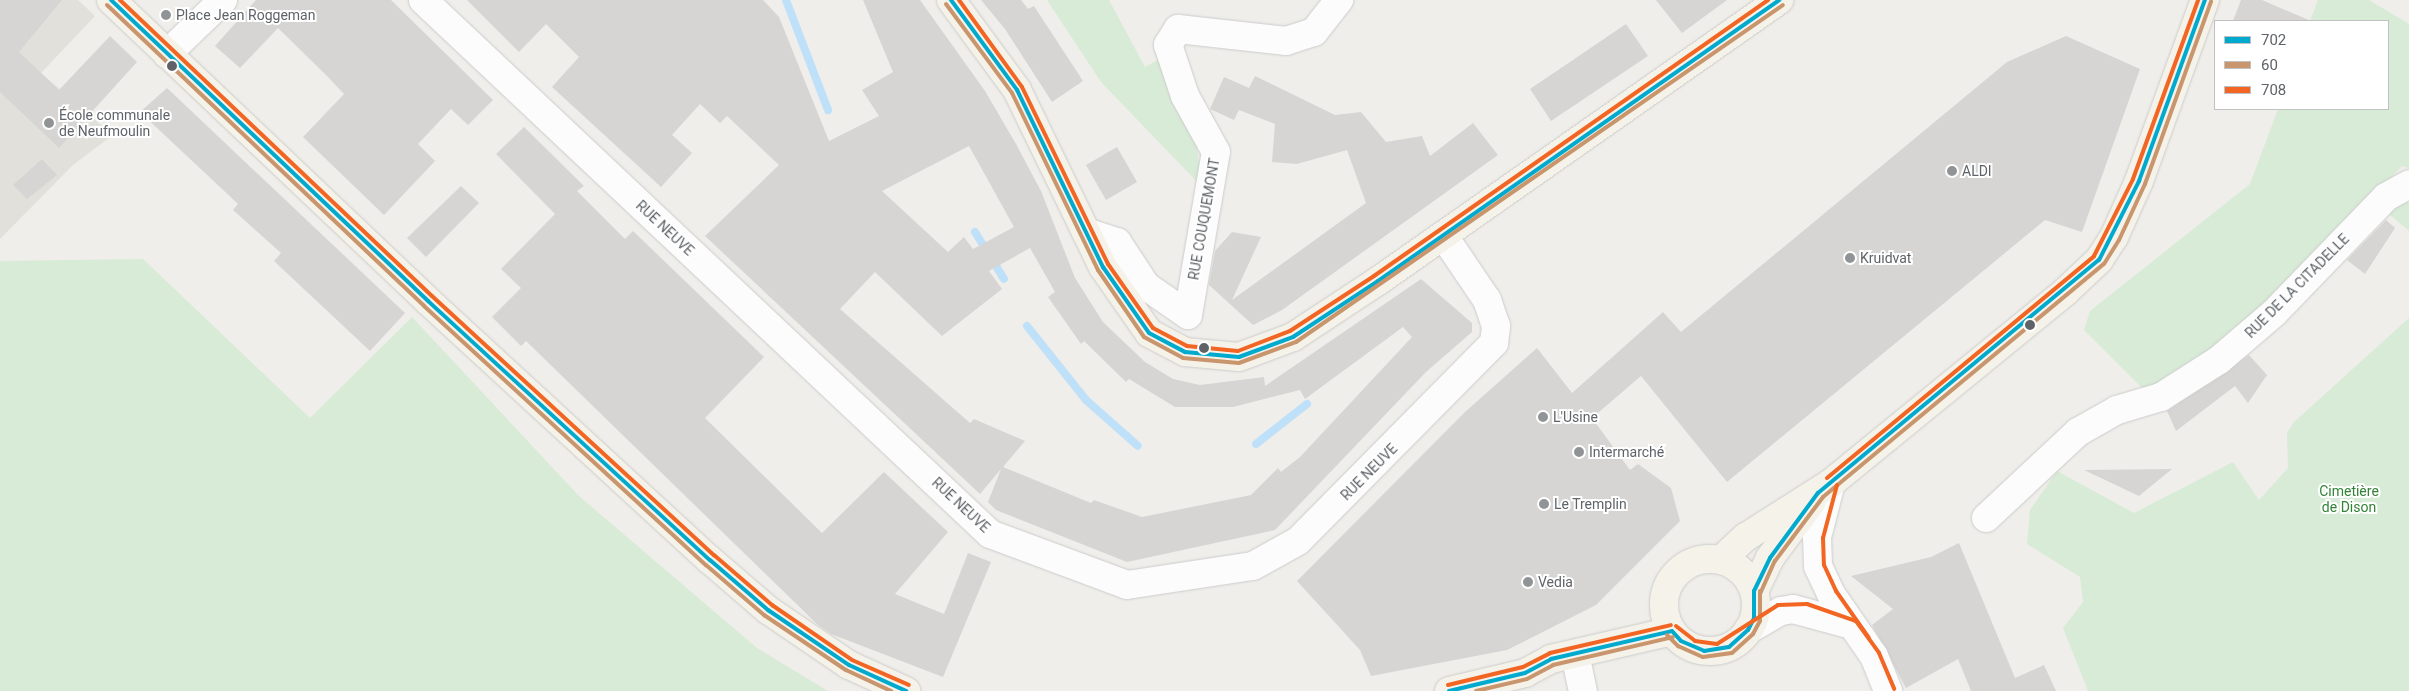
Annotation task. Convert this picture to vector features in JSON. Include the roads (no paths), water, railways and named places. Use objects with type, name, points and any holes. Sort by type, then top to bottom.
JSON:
[{"type":"main road","points":[[111,0],[428,301],[732,579],[768,610],[849,665],[906,691]]},
{"type":"main road","points":[[951,0],[1017,90],[1086,232],[1129,308],[1149,333],[1185,352],[1239,357],[1293,337],[1443,235],[1779,0]]},
{"type":"main road","points":[[1721,560],[1746,537],[1824,488],[2066,291],[2099,260],[2114,237],[2139,181],[2206,0]]},
{"type":"main road","points":[[1754,591],[1741,572],[1721,560],[1705,559],[1677,573],[1664,601],[1672,631],[1681,641],[1704,651],[1729,646],[1748,630],[1754,618],[1754,591],[1770,558],[1824,488]]},
{"type":"main road","points":[[1449,691],[1525,673],[1551,659],[1672,631]]},
{"type":"street","points":[[167,54],[223,0]]},
{"type":"street","name":"RUE NEUVE","points":[[423,0],[990,534],[1127,586],[1253,566],[1298,541],[1494,344],[1496,326],[1487,300],[1443,235]]},
{"type":"street","name":"RUE COUQUEMONT","points":[[1086,232],[1117,242],[1146,286],[1188,315],[1216,152],[1185,96],[1168,45],[1178,29],[1286,41],[1314,32],[1339,0]]},
{"type":"street","name":"RUE DE LA CITADELLE","points":[[1986,518],[2078,432],[2124,407],[2161,397],[2219,360],[2274,313],[2386,197],[2409,184]]},
{"type":"street","points":[[1824,488],[1817,537],[1818,566],[1852,624],[1874,656],[1888,691]]},
{"type":"street","points":[[1748,630],[1781,611],[1793,609],[1852,624]]},
{"type":"street","points":[[1575,654],[1582,689]]},
{"type":"waterway","points":[[786,0],[828,110]]},
{"type":"waterway","points":[[975,232],[1004,279]]},
{"type":"waterway","points":[[1027,326],[1086,400],[1138,446]]},
{"type":"waterway","points":[[1256,444],[1307,404]]},
{"type":"place","name":"Place Jean Roggeman","points":[[166,15]]},
{"type":"place","name":"École communale de Neufmoulin","points":[[49,123]]},
{"type":"place","name":"ALDI","points":[[1952,171]]},
{"type":"place","name":"Kruidvat","points":[[1850,258]]},
{"type":"place","name":"L'Usine","points":[[1543,417]]},
{"type":"place","name":"Intermarché","points":[[1579,452]]},
{"type":"place","name":"Le Tremplin","points":[[1544,504]]},
{"type":"place","name":"Vedia","points":[[1528,582]]},
{"type":"park label","name":"Cimetière de Dison","points":[[2349,500]]}]
